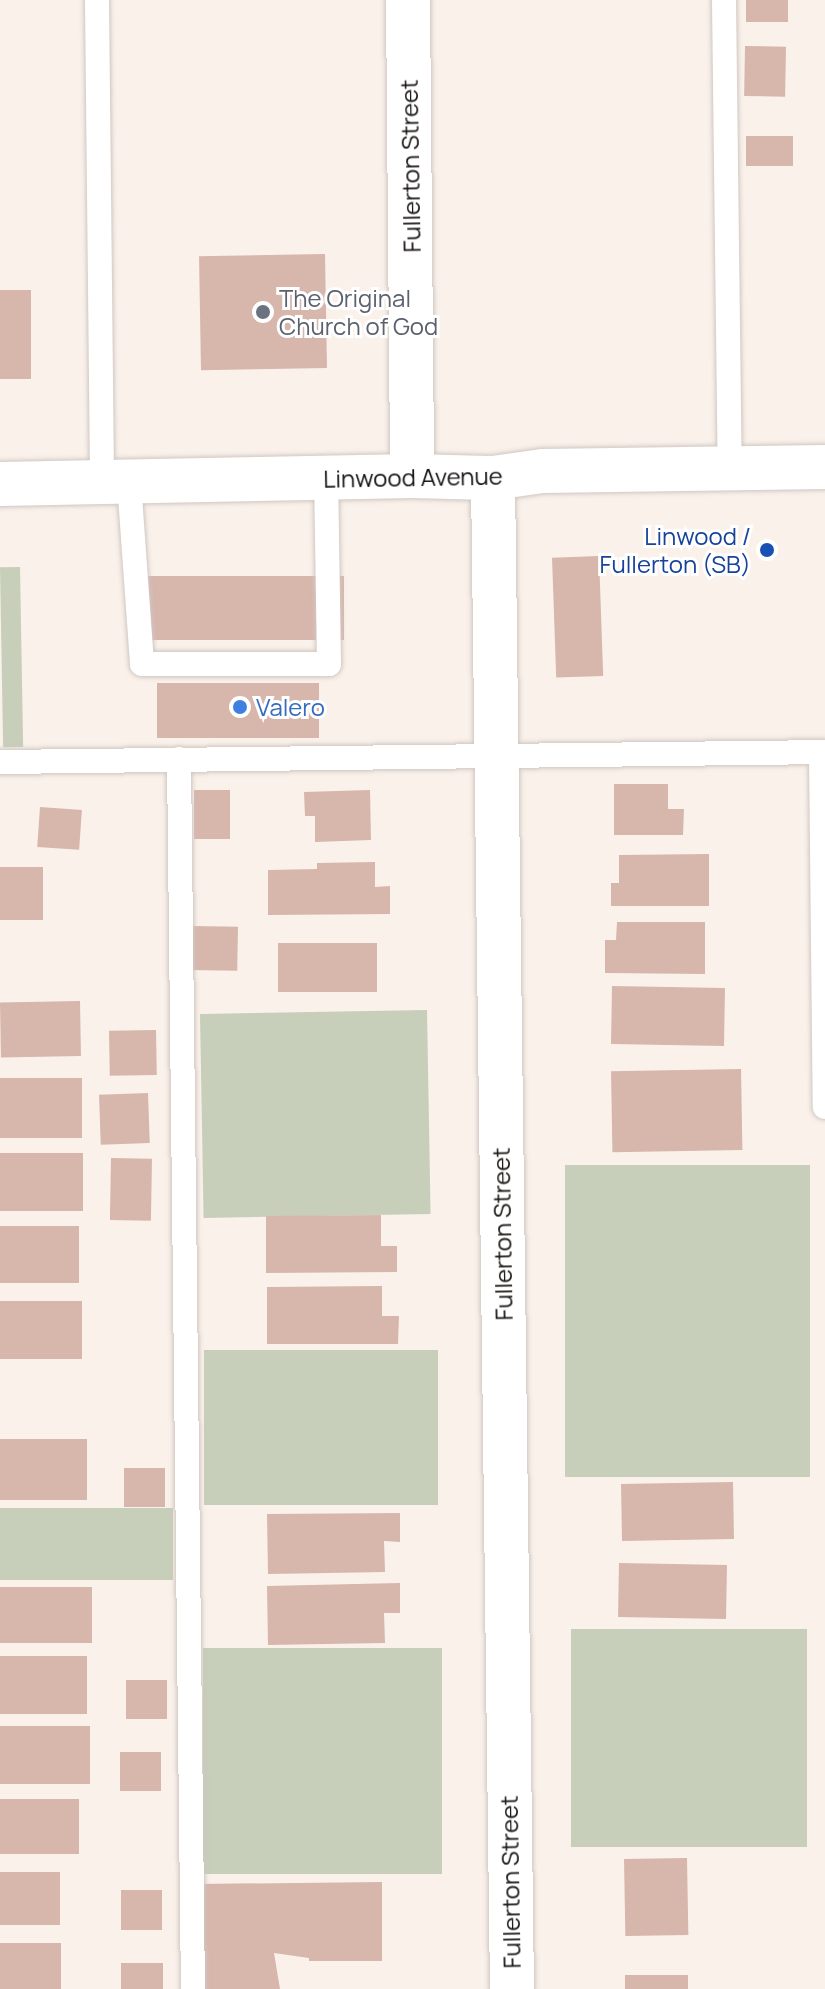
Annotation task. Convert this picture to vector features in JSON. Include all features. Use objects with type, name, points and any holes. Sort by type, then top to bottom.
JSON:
[{"type":"street","name":"Fullerton Street","points":[[408,0],[412,476]]},
{"type":"street","name":"Linwood Avenue","points":[[0,484],[412,476],[493,478],[543,471],[825,467]]},
{"type":"street","name":"Fullerton Street","points":[[493,478],[512,1989]]},
{"type":"lane","points":[[97,0],[116,482],[142,664],[329,664],[326,478]]},
{"type":"lane","points":[[724,0],[730,468]]},
{"type":"lane","points":[[0,762],[496,753],[823,752],[825,1107]]},
{"type":"lane","points":[[179,759],[193,1989]]},
{"type":"green space","points":[[0,567],[20,567],[23,747],[3,747]]},
{"type":"green space","points":[[427,1010],[431,1214],[204,1218],[200,1014]]},
{"type":"green space","points":[[565,1165],[810,1165],[810,1477],[565,1477]]},
{"type":"green space","points":[[204,1350],[438,1350],[438,1505],[204,1505]]},
{"type":"green space","points":[[0,1508],[173,1508],[173,1580],[0,1580]]},
{"type":"green space","points":[[571,1629],[807,1629],[807,1847],[571,1847]]},
{"type":"green space","points":[[203,1648],[442,1648],[442,1874],[203,1874]]},
{"type":"building","points":[[746,0],[788,0],[788,22],[746,22]]},
{"type":"building","points":[[745,46],[786,47],[785,97],[744,96]]},
{"type":"building","points":[[746,136],[793,136],[793,166],[746,166]]},
{"type":"building","name":"The Original Church of God","points":[[325,254],[327,368],[201,370],[199,256]]},
{"type":"building","points":[[0,290],[31,290],[31,379],[0,379]]},
{"type":"building","points":[[599,556],[603,676],[556,678],[552,558]]},
{"type":"building","points":[[133,576],[344,576],[344,640],[133,640]]},
{"type":"building","points":[[157,683],[319,683],[319,738],[157,738]]},
{"type":"building","points":[[614,784],[668,784],[668,809],[684,809],[683,835],[614,835]]},
{"type":"building","points":[[194,790],[230,790],[230,839],[194,839]]},
{"type":"building","points":[[370,790],[371,840],[315,842],[315,816],[305,816],[304,792]]},
{"type":"building","points":[[40,807],[82,810],[79,850],[37,847]]},
{"type":"building","points":[[709,854],[709,906],[611,906],[611,883],[619,883],[619,855]]},
{"type":"building","points":[[375,862],[375,887],[390,886],[390,914],[268,915],[268,870],[317,869],[317,863]]},
{"type":"building","points":[[0,867],[43,867],[43,920],[0,920]]},
{"type":"building","points":[[617,922],[705,922],[705,974],[605,973],[605,940],[616,940]]},
{"type":"building","points":[[191,926],[238,927],[237,971],[190,970]]},
{"type":"building","points":[[278,943],[377,943],[377,992],[278,992]]},
{"type":"building","points":[[612,986],[725,988],[724,1046],[611,1044]]},
{"type":"building","points":[[80,1001],[81,1056],[1,1057],[0,1002]]},
{"type":"building","points":[[156,1030],[157,1075],[110,1076],[109,1031]]},
{"type":"building","points":[[741,1069],[742,1150],[612,1152],[611,1071]]},
{"type":"building","points":[[0,1078],[82,1078],[82,1138],[0,1138]]},
{"type":"building","points":[[148,1093],[150,1143],[101,1145],[99,1095]]},
{"type":"building","points":[[0,1153],[83,1153],[83,1211],[0,1211]]},
{"type":"building","points":[[111,1158],[152,1159],[151,1221],[110,1220]]},
{"type":"building","points":[[381,1215],[381,1246],[397,1246],[397,1272],[266,1273],[266,1216]]},
{"type":"building","points":[[0,1226],[79,1226],[79,1283],[0,1283]]},
{"type":"building","points":[[382,1286],[382,1316],[399,1316],[398,1344],[267,1344],[267,1287]]},
{"type":"building","points":[[0,1301],[82,1301],[82,1359],[0,1359]]},
{"type":"building","points":[[0,1439],[87,1439],[87,1500],[0,1500]]},
{"type":"building","points":[[124,1468],[165,1468],[165,1507],[124,1507]]},
{"type":"building","points":[[733,1482],[734,1539],[622,1541],[621,1484]]},
{"type":"building","points":[[400,1513],[400,1542],[384,1541],[385,1572],[268,1574],[267,1514]]},
{"type":"building","points":[[619,1563],[727,1565],[726,1619],[618,1617]]},
{"type":"building","points":[[400,1583],[400,1613],[384,1613],[385,1643],[268,1645],[267,1586]]},
{"type":"building","points":[[0,1587],[92,1587],[92,1643],[0,1643]]},
{"type":"building","points":[[0,1656],[87,1656],[87,1714],[0,1714]]},
{"type":"building","points":[[126,1680],[167,1680],[167,1719],[126,1719]]},
{"type":"building","points":[[0,1726],[90,1726],[90,1784],[0,1784]]},
{"type":"building","points":[[120,1752],[161,1752],[161,1791],[120,1791]]},
{"type":"building","points":[[0,1799],[79,1799],[79,1854],[0,1854]]},
{"type":"building","points":[[687,1858],[688,1935],[625,1936],[624,1859]]},
{"type":"building","points":[[0,1872],[60,1872],[60,1925],[0,1925]]},
{"type":"building","points":[[382,1882],[382,1961],[309,1961],[309,1958],[274,1953],[280,1989],[197,1989],[197,1884]]},
{"type":"building","points":[[121,1890],[162,1890],[162,1930],[121,1930]]},
{"type":"building","points":[[0,1943],[61,1943],[61,1989],[0,1989]]},
{"type":"building","points":[[121,1963],[163,1963],[163,1989],[121,1989]]},
{"type":"building","points":[[625,1975],[688,1975],[688,1989],[625,1989]]},
{"type":"place","name":"The Original Church of God","points":[[263,312]]},
{"type":"place","name":"Linwood / Fullerton (SB)","points":[[767,550]]},
{"type":"place","name":"Valero","points":[[240,707]]}]
